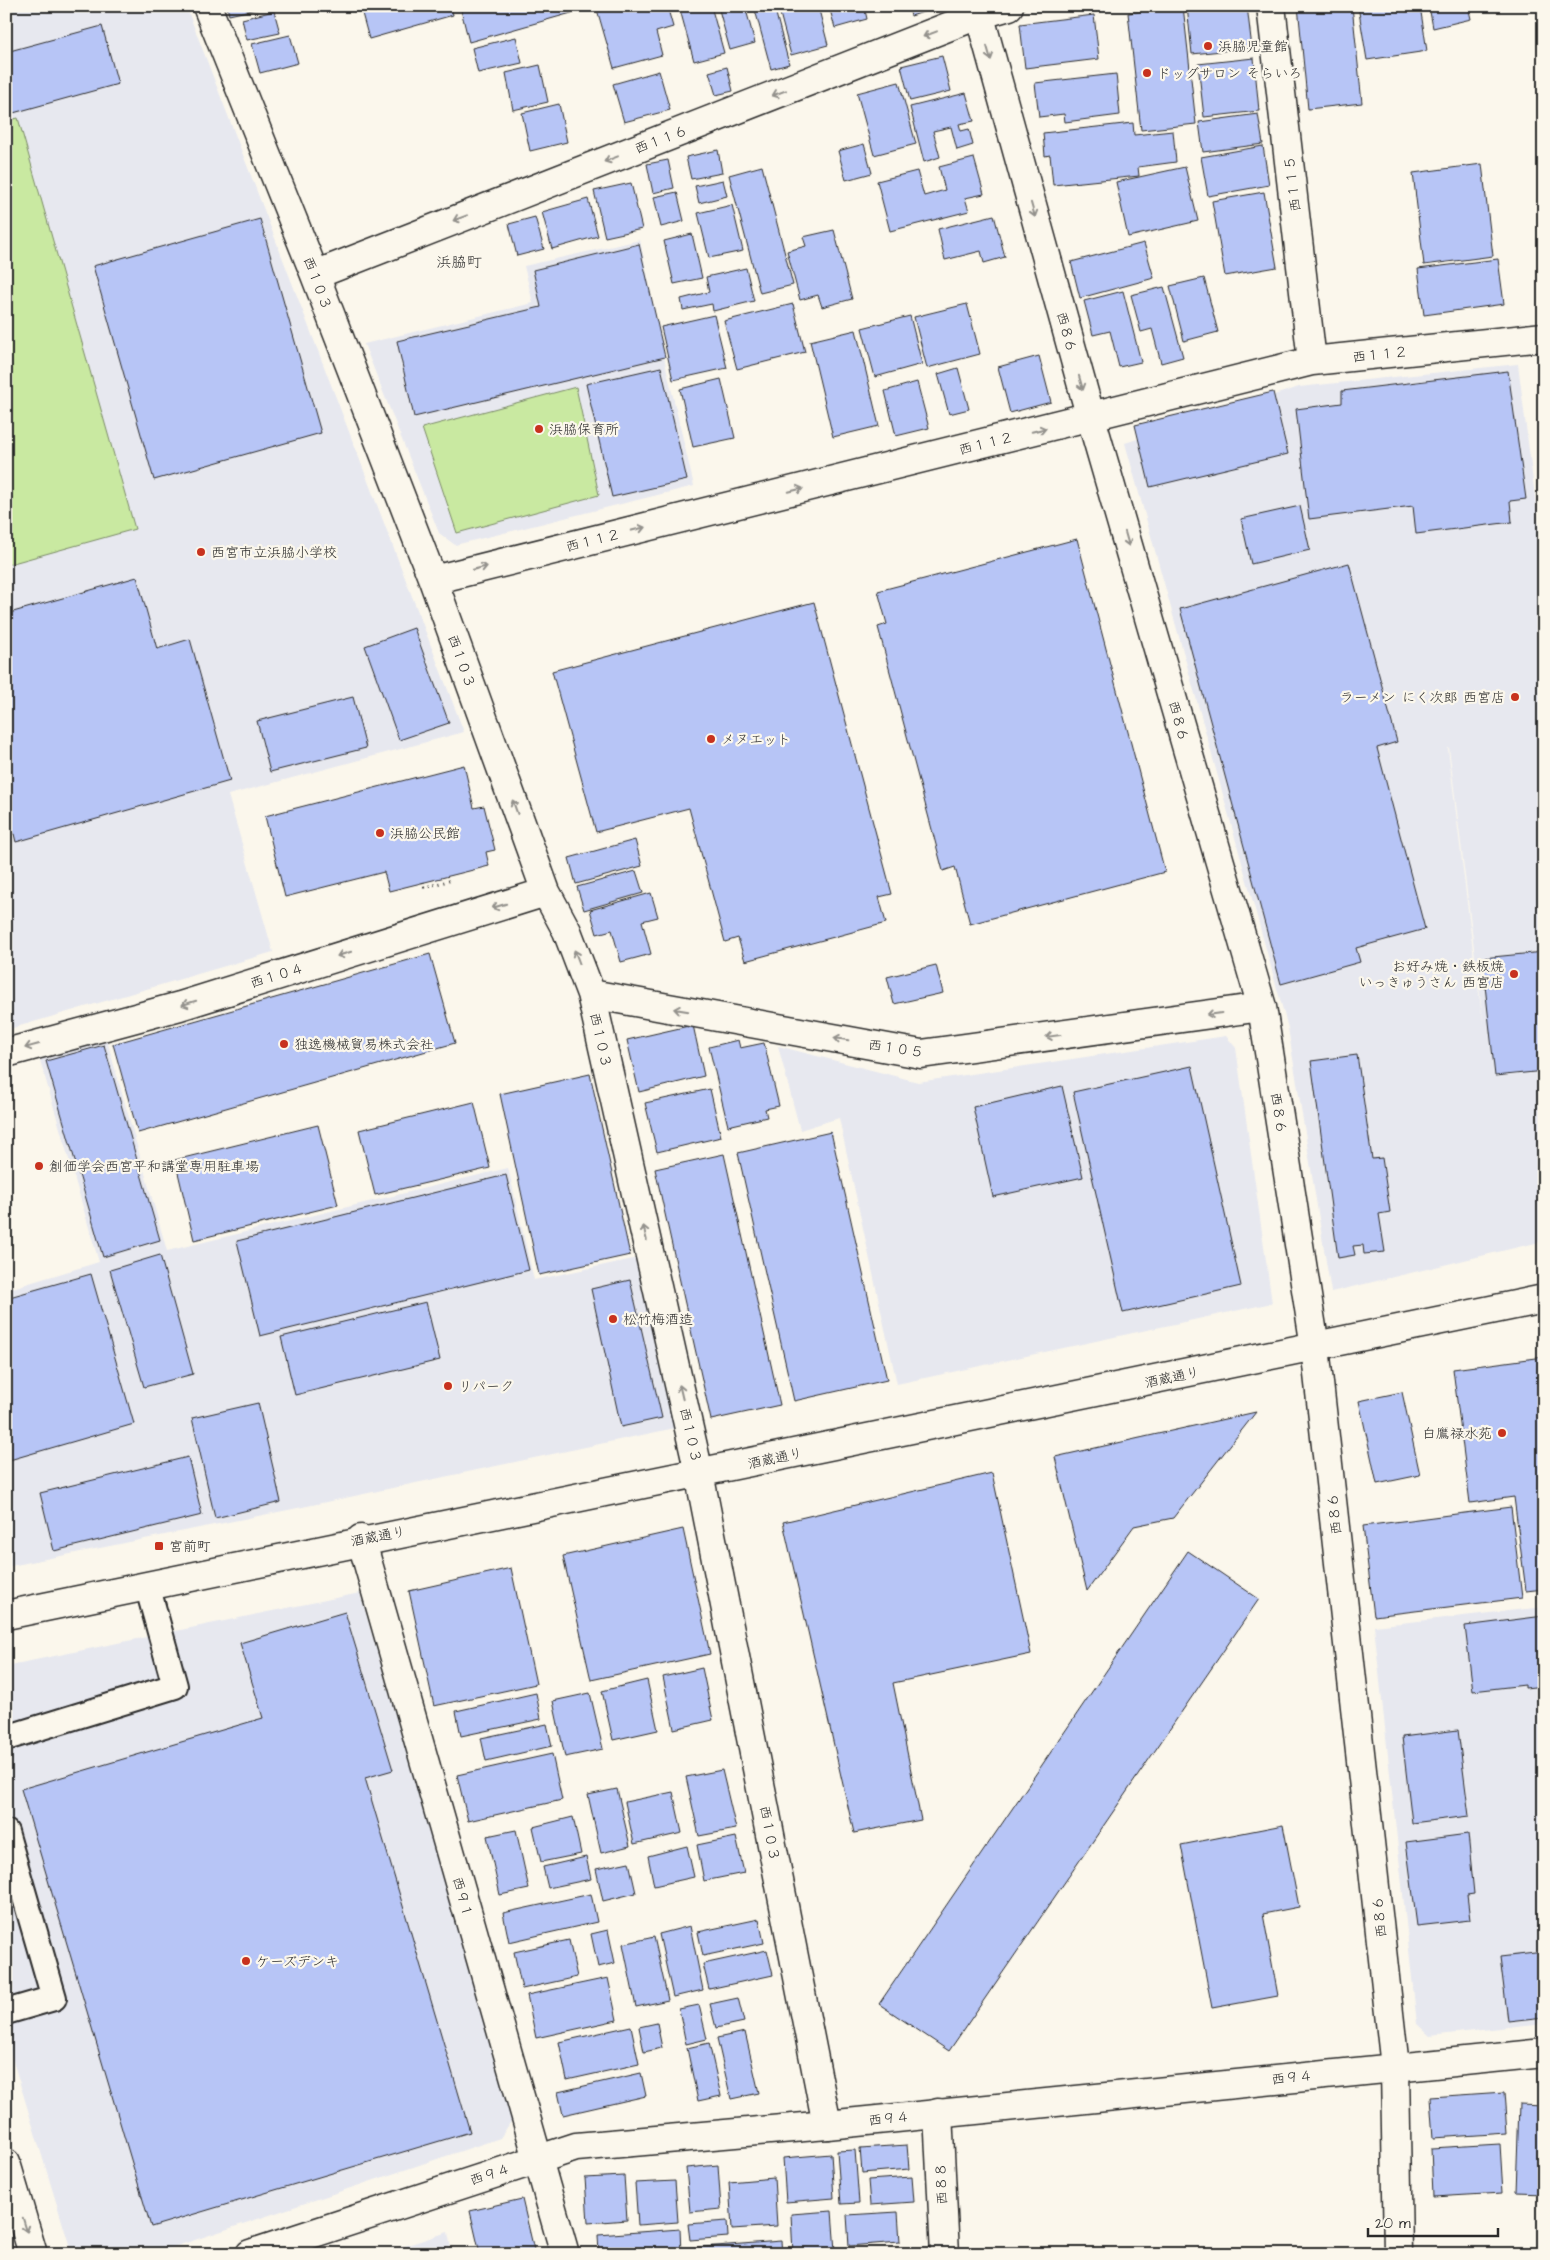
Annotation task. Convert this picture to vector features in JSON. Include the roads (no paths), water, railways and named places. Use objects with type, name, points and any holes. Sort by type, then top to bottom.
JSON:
[{"type":"street","name":"西１０３","points":[[207,6],[315,275],[433,580],[546,892],[567,931],[591,994],[699,1473],[827,2125]]},
{"type":"street","name":"西１１６","points":[[315,275],[978,10],[1009,6]]},
{"type":"street","name":"西１１５","points":[[1271,6],[1312,361]]},
{"type":"street","name":"西８６","points":[[978,10],[1091,418],[1262,1008],[1315,1347],[1395,2067],[1398,2254]]},
{"type":"street","name":"西１１２","points":[[433,580],[1091,418],[1312,361],[1544,337]]},
{"type":"street","name":"西１０４","points":[[6,1053],[180,1006],[546,892]]},
{"type":"street","name":"西１０５","points":[[591,994],[921,1054],[1262,1008]]},
{"type":"street","name":"酒蔵通り","points":[[6,1615],[361,1540],[699,1473],[1544,1299]]},
{"type":"street","name":"西９１","points":[[361,1540],[565,2254]]},
{"type":"street","name":"西９４","points":[[250,2254],[576,2147],[827,2125],[1544,2053]]},
{"type":"street","name":"西８８","points":[[938,2113],[945,2254]]},
{"type":"street","points":[[6,2164],[33,2254]]},
{"type":"lane","points":[[6,1738],[175,1686],[147,1585]]},
{"type":"lane","points":[[6,1832],[54,1998],[6,2012]]},
{"type":"place","name":"浜脇児童館","points":[[1208,46]]},
{"type":"place","name":"ドッグサロン そらいろ","points":[[1147,73]]},
{"type":"place","name":"浜脇保育所","points":[[539,429]]},
{"type":"place","name":"西宮市立浜脇小学校","points":[[201,552]]},
{"type":"place","name":"ラーメン にく次郎 西宮店","points":[[1515,697]]},
{"type":"place","name":"メヌエット","points":[[711,739]]},
{"type":"place","name":"浜脇公民館","points":[[380,833]]},
{"type":"place","name":"お好み焼・鉄板焼 いっきゅうさん 西宮店","points":[[1514,974]]},
{"type":"place","name":"独逸機械貿易株式会社","points":[[284,1044]]},
{"type":"place","name":"創価学会西宮平和講堂専用駐車場","points":[[39,1166]]},
{"type":"place","name":"松竹梅酒造","points":[[613,1319]]},
{"type":"place","name":"リパーク","points":[[448,1386]]},
{"type":"place","name":"白鷹禄水苑","points":[[1502,1433]]},
{"type":"place","name":"宮前町","points":[[159,1546]]},
{"type":"place","name":"ケーズデンキ","points":[[246,1961]]},
{"type":"district","name":"浜脇町","points":[[459,262]]}]
